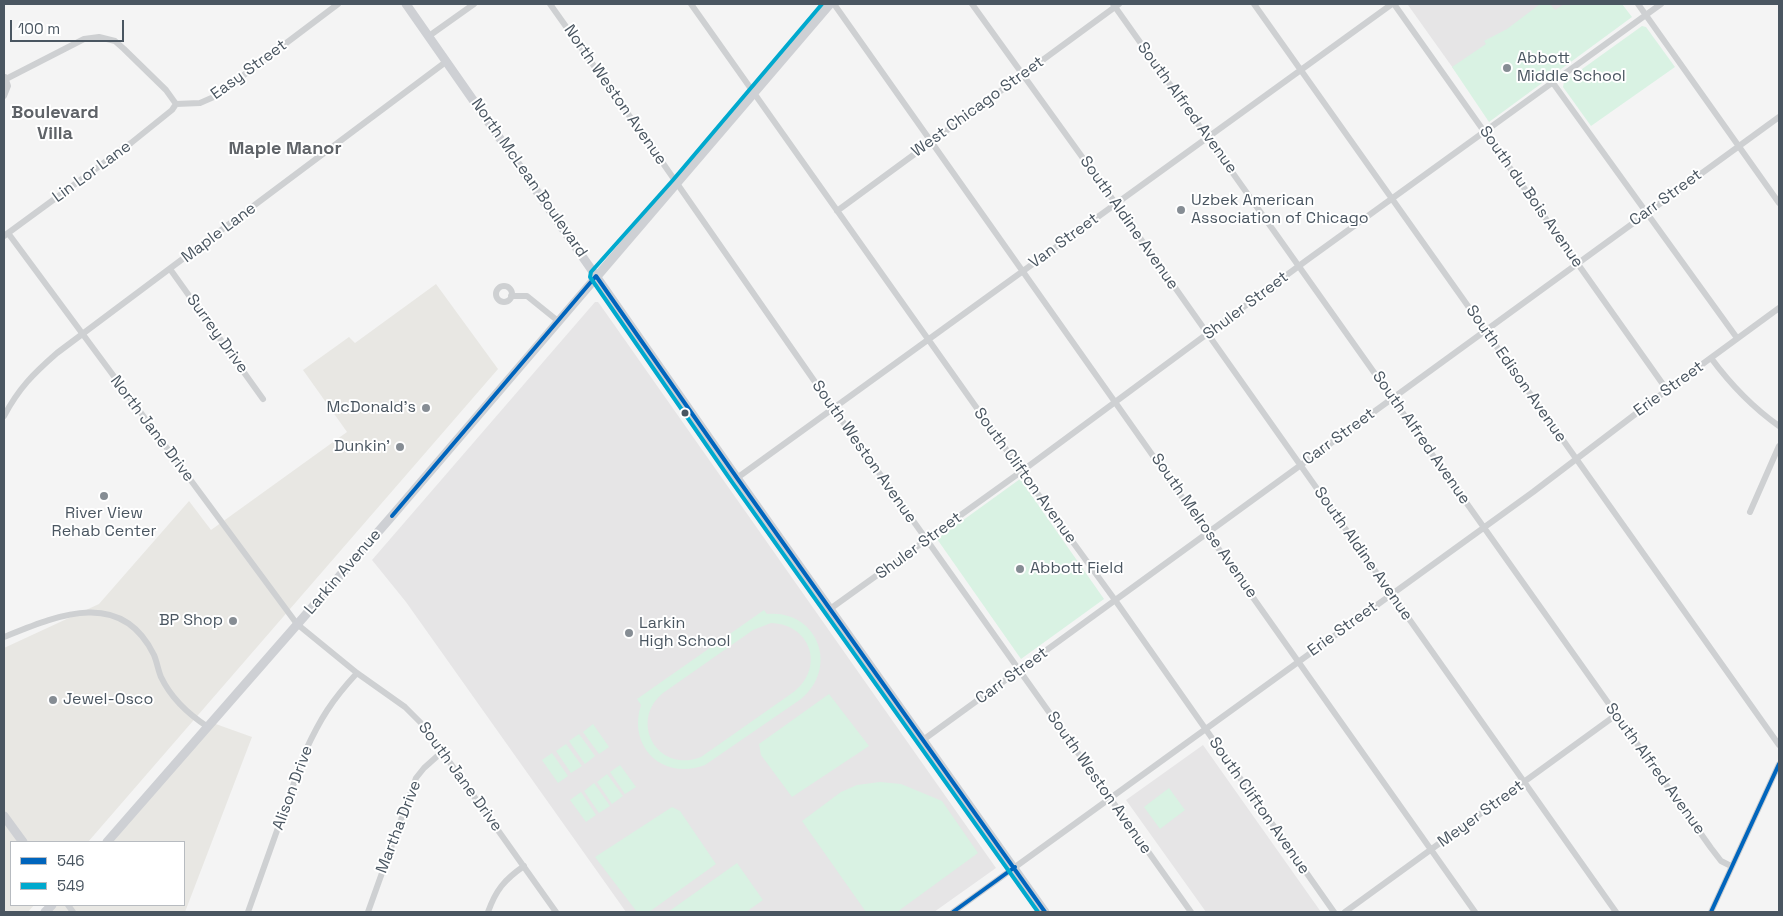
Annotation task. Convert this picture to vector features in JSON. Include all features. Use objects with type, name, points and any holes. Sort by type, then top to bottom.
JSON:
[{"type":"main road","name":"North McLean Boulevard","points":[[406,4],[737,478],[1046,912]]},
{"type":"main road","name":"Larkin Avenue","points":[[108,841],[392,516],[596,276],[678,184],[830,4]]},
{"type":"main road","points":[[4,816],[22,841]]},
{"type":"street","name":"Easy Street","points":[[176,104],[200,103],[216,96],[338,4]]},
{"type":"street","points":[[429,36],[474,4]]},
{"type":"street","name":"North Weston Avenue","points":[[550,4],[747,285]]},
{"type":"street","name":"South Clifton Avenue","points":[[691,4],[1115,600],[1334,912]]},
{"type":"street","name":"South Melrose Avenue","points":[[834,4],[1475,912]]},
{"type":"street","name":"South Aldine Avenue","points":[[972,4],[1116,204],[1616,912]]},
{"type":"street","name":"South Edison Avenue","points":[[1254,4],[1779,745]]},
{"type":"street","name":"Van Street","points":[[737,478],[1393,4]]},
{"type":"street","name":"South du Bois Avenue","points":[[1393,4],[1485,131],[1667,390]]},
{"type":"street","points":[[1638,4],[1779,202]]},
{"type":"street","name":"Shuler Street","points":[[830,609],[1661,4]]},
{"type":"street","name":"West Chicago Street","points":[[837,211],[1115,5]]},
{"type":"street","name":"South Alfred Avenue","points":[[1115,5],[1616,715],[1721,861],[1731,866]]},
{"type":"street","points":[[4,96],[8,86],[5,77],[84,39],[99,37],[115,42],[124,49],[166,90],[176,104]]},
{"type":"street","name":"Maple Lane","points":[[4,416],[16,393],[33,374],[58,353],[447,62]]},
{"type":"street","points":[[1553,82],[1737,338]]},
{"type":"street","name":"Lin Lor Lane","points":[[6,235],[132,143],[163,118],[176,104]]},
{"type":"street","name":"Carr Street","points":[[923,740],[1779,116]]},
{"type":"street","name":"North Jane Drive","points":[[6,235],[297,624]]},
{"type":"street","name":"Surrey Drive","points":[[170,269],[263,399]]},
{"type":"street","name":"South Weston Avenue","points":[[747,285],[1191,912]]},
{"type":"street","points":[[511,296],[527,296],[558,321]]},
{"type":"street","name":"Erie Street","points":[[952,912],[1392,594],[1779,308]]},
{"type":"street","points":[[1711,358],[1745,399],[1779,426]]},
{"type":"street","points":[[1750,512],[1779,446]]},
{"type":"street","points":[[4,637],[69,614],[98,612],[119,618],[134,628],[147,643],[163,681],[185,710],[208,727]]},
{"type":"street","name":"South Jane Drive","points":[[297,624],[357,674],[405,707],[424,726],[556,912]]},
{"type":"street","name":"Alison Drive","points":[[248,912],[305,752],[315,730],[326,710],[357,674]]},
{"type":"street","name":"Meyer Street","points":[[1345,912],[1616,715]]},
{"type":"street","name":"Martha Drive","points":[[368,912],[416,778],[428,763],[443,751]]},
{"type":"street","points":[[1711,912],[1779,766]]},
{"type":"street","points":[[488,912],[494,896],[501,886],[524,866]]},
{"type":"shaded area","name":"Abbott Middle School","points":[[1409,4],[1622,4],[1490,120]]},
{"type":"shaded area","points":[[436,284],[498,369],[89,841],[10,841],[10,906],[33,906],[28,912],[4,912],[4,648],[99,604],[189,501],[211,530],[347,432],[303,370],[349,337],[355,343]]},
{"type":"shaded area","name":"Larkin High School","points":[[595,302],[598,302],[601,306],[996,868],[934,912],[626,912],[406,602],[372,560]]},
{"type":"shaded area","points":[[213,723],[252,737],[185,912],[49,912],[54,906],[185,906],[185,841],[110,841]]},
{"type":"shaded area","points":[[1203,745],[1321,912],[1206,912],[1126,800]]},
{"type":"green space","name":"Abbott Middle School","points":[[1540,4],[1550,4],[1555,10],[1564,4],[1622,4],[1632,17],[1489,122],[1452,67],[1486,44],[1484,41],[1507,29]]},
{"type":"green space","points":[[1642,26],[1646,27],[1675,67],[1591,126],[1563,87],[1564,82]]},
{"type":"green space","name":"Abbott Field","points":[[1020,479],[1104,599],[1021,659],[937,539]]},
{"type":"green space","points":[[764,610],[767,614],[784,615],[799,621],[810,630],[817,643],[821,657],[819,672],[813,686],[801,699],[705,765],[690,769],[676,768],[663,764],[652,757],[644,747],[639,735],[638,721],[641,705],[637,699]],"holes":[[[771,623],[784,625],[804,638],[809,648],[811,659],[804,681],[795,691],[701,757],[686,760],[672,758],[661,752],[653,742],[648,730],[648,718],[653,705],[663,693],[753,630]]]},
{"type":"green space","points":[[829,694],[869,746],[792,797],[761,755],[759,744]]},
{"type":"green space","points":[[593,724],[609,747],[599,754],[583,732]]},
{"type":"green space","points":[[579,734],[595,756],[585,764],[569,741]]},
{"type":"green space","points":[[566,744],[582,766],[571,773],[556,751]]},
{"type":"green space","points":[[552,753],[568,776],[558,783],[542,760]]},
{"type":"green space","points":[[620,765],[636,787],[625,794],[610,772]]},
{"type":"green space","points":[[607,774],[623,796],[612,804],[597,782]]},
{"type":"green space","points":[[880,782],[901,784],[942,801],[978,853],[897,912],[866,912],[802,821],[841,792],[857,785]]},
{"type":"green space","points":[[594,783],[610,806],[599,813],[584,791]]},
{"type":"green space","points":[[1169,788],[1185,810],[1160,829],[1144,807]]},
{"type":"green space","points":[[581,792],[596,815],[586,822],[570,800]]},
{"type":"green space","points":[[672,807],[680,811],[716,864],[649,912],[637,912],[595,857]]},
{"type":"green space","points":[[737,863],[763,900],[746,912],[668,912]]},
{"type":"transit line","name":"549","points":[[822,4],[673,180],[591,272],[590,277],[732,482],[1038,912]]},
{"type":"transit line","name":"546","points":[[392,516],[596,276],[1045,912]]},
{"type":"transit line","name":"546","points":[[1711,912],[1779,764]]},
{"type":"transit line","name":"546","points":[[953,912],[1015,867]]},
{"type":"place","name":"Abbott Middle School","points":[[1507,68]]},
{"type":"place","name":"Uzbek American Association of Chicago","points":[[1181,210]]},
{"type":"place","name":"McDonald's","points":[[426,408]]},
{"type":"place","name":"Dunkin'","points":[[400,447]]},
{"type":"place","name":"River View Rehab Center","points":[[104,496]]},
{"type":"place","name":"Abbott Field","points":[[1020,569]]},
{"type":"place","name":"BP Shop","points":[[233,621]]},
{"type":"place","name":"Larkin High School","points":[[629,633]]},
{"type":"place","name":"Jewel-Osco","points":[[53,700]]},
{"type":"district","name":"Boulevard Villa","points":[[55,123]]},
{"type":"district","name":"Maple Manor","points":[[285,149]]}]
